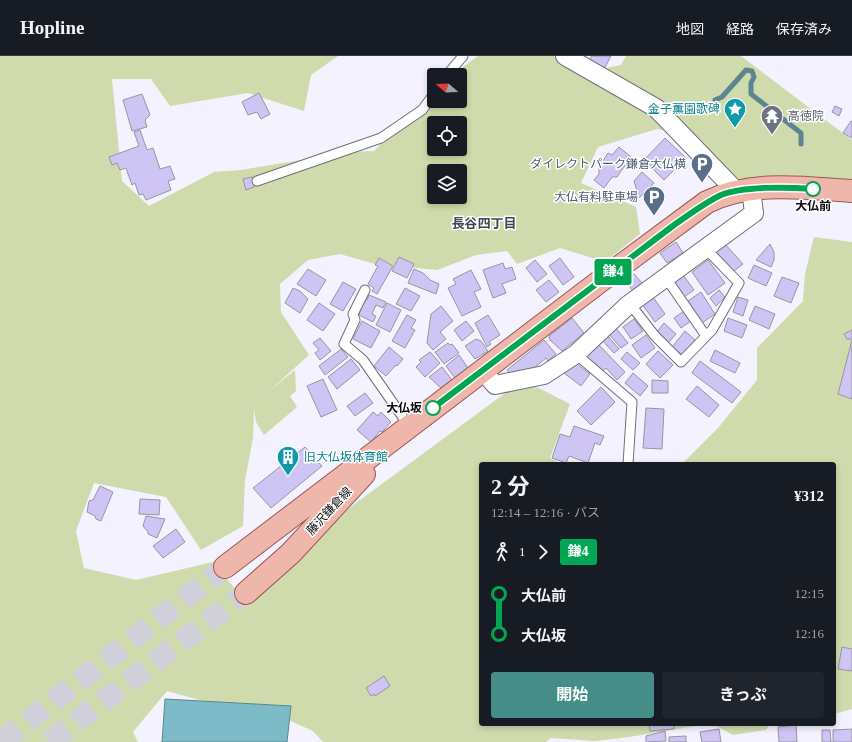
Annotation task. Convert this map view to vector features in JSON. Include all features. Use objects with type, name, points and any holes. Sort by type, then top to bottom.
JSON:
[{"type":"main road","name":"藤沢鎌倉線","points":[[225,567],[674,225],[707,202],[722,195],[744,190],[802,188],[852,191]]},
{"type":"main road","name":"藤沢鎌倉線","points":[[246,593],[291,553],[409,426]]},
{"type":"street","points":[[483,371],[494,385],[544,375],[576,354],[630,304],[754,213],[744,190],[656,108],[564,56]]},
{"type":"lane","points":[[453,68],[463,56]]},
{"type":"lane","points":[[257,181],[381,138],[422,110],[427,103]]},
{"type":"lane","points":[[630,304],[655,336],[681,362],[712,330],[739,283],[706,249]]},
{"type":"lane","points":[[666,278],[706,336]]},
{"type":"lane","points":[[365,290],[353,314],[355,320],[344,344],[363,360],[409,426]]},
{"type":"lane","points":[[576,354],[632,402],[628,462]]},
{"type":"green space","points":[[0,56],[338,56],[311,75],[304,111],[248,93],[170,106],[151,79],[112,79],[122,181],[149,206],[214,172],[241,170],[307,159],[322,153],[374,151],[427,97],[427,108],[467,108],[467,68],[462,68],[478,56],[554,56],[559,65],[590,71],[621,65],[626,56],[741,56],[852,140],[852,185],[739,179],[686,135],[657,129],[598,147],[581,183],[636,207],[640,234],[605,262],[560,248],[517,264],[507,251],[476,255],[437,270],[375,264],[340,254],[308,260],[280,284],[281,312],[309,355],[269,391],[295,370],[296,391],[290,396],[297,407],[264,435],[256,422],[254,409],[253,438],[245,480],[243,526],[201,550],[166,497],[94,483],[76,531],[84,568],[136,580],[213,562],[247,603],[348,509],[523,380],[570,404],[550,458],[558,462],[479,462],[479,726],[695,726],[595,741],[551,738],[546,742],[323,742],[313,731],[277,715],[245,713],[167,691],[133,732],[138,742],[0,742]]},
{"type":"green space","points":[[814,237],[852,242],[852,709],[836,713],[836,462],[684,462],[718,428],[757,380],[757,348],[803,301],[805,274]]},
{"type":"green space","points":[[717,726],[769,726],[766,730],[733,735]]},
{"type":"water","points":[[165,699],[291,706],[287,742],[162,742]]},
{"type":"building","points":[[592,56],[611,56],[603,71],[588,62]]},
{"type":"building","points":[[259,93],[270,114],[261,119],[257,112],[248,115],[242,102]]},
{"type":"building","points":[[142,94],[150,115],[145,120],[147,127],[132,131],[123,100]]},
{"type":"building","points":[[835,106],[842,109],[839,116],[832,112]]},
{"type":"building","points":[[852,121],[852,138],[843,133]]},
{"type":"building","points":[[140,130],[147,150],[153,148],[160,169],[170,166],[175,179],[168,181],[171,190],[146,200],[143,194],[139,195],[135,183],[132,185],[126,168],[120,170],[117,163],[112,165],[109,157],[139,146],[134,132]]},
{"type":"building","points":[[665,138],[686,158],[664,180],[644,160]]},
{"type":"building","points":[[619,147],[631,157],[617,177],[612,177],[604,188],[594,180],[599,174],[599,167],[608,153],[612,155]]},
{"type":"building","points":[[642,172],[654,183],[639,198],[634,181]]},
{"type":"building","points":[[252,177],[254,187],[246,190],[243,179]]},
{"type":"building","points":[[676,242],[683,253],[667,263],[660,253]]},
{"type":"building","points":[[725,244],[743,264],[733,272],[716,253]]},
{"type":"building","points":[[770,244],[774,252],[774,260],[771,267],[756,260]]},
{"type":"building","points":[[399,257],[414,264],[407,278],[392,271]]},
{"type":"building","points":[[379,258],[393,266],[377,294],[372,291],[374,288],[368,284],[378,266],[375,265]]},
{"type":"building","points":[[560,258],[574,277],[563,285],[549,266]]},
{"type":"building","points":[[535,260],[547,274],[537,282],[526,268]]},
{"type":"building","points":[[708,260],[725,283],[708,295],[692,272]]},
{"type":"building","points":[[503,263],[505,269],[512,267],[516,279],[502,284],[506,293],[493,298],[483,270]]},
{"type":"building","points":[[754,265],[772,273],[766,286],[748,278]]},
{"type":"building","points":[[308,269],[326,280],[316,296],[297,284]]},
{"type":"building","points":[[414,269],[423,273],[430,280],[439,284],[436,294],[408,283]]},
{"type":"building","points":[[471,270],[481,289],[474,292],[481,307],[462,316],[448,288],[456,284],[453,279]]},
{"type":"building","points":[[632,272],[644,285],[635,293],[623,279]]},
{"type":"building","points":[[683,275],[694,290],[684,297],[673,281]]},
{"type":"building","points":[[782,277],[799,283],[791,303],[774,296]]},
{"type":"building","points":[[549,280],[559,292],[546,302],[536,290]]},
{"type":"building","points":[[343,282],[356,289],[343,311],[330,304]]},
{"type":"building","points":[[293,288],[300,291],[308,299],[300,313],[285,303]]},
{"type":"building","points":[[405,288],[420,296],[411,311],[396,304]]},
{"type":"building","points":[[719,290],[725,297],[716,306],[710,298]]},
{"type":"building","points":[[701,292],[715,314],[702,323],[688,301]]},
{"type":"building","points":[[369,295],[386,302],[383,308],[376,305],[372,314],[376,316],[373,322],[359,315],[364,299],[367,300]]},
{"type":"building","points":[[653,297],[665,314],[655,322],[642,304]]},
{"type":"building","points":[[738,297],[748,300],[743,316],[733,312]]},
{"type":"building","points":[[319,303],[335,314],[323,331],[307,320]]},
{"type":"building","points":[[387,303],[401,310],[390,332],[376,325]]},
{"type":"building","points":[[441,306],[453,321],[440,332],[446,339],[433,350],[427,343],[431,314]]},
{"type":"building","points":[[755,306],[775,314],[769,329],[749,320]]},
{"type":"building","points":[[684,311],[691,321],[681,328],[674,318]]},
{"type":"building","points":[[407,315],[416,320],[411,328],[415,330],[405,348],[392,341]]},
{"type":"building","points":[[488,315],[500,335],[489,342],[491,344],[487,347],[475,323]]},
{"type":"building","points":[[572,318],[584,333],[562,351],[550,340],[549,336]]},
{"type":"building","points":[[728,318],[747,325],[742,338],[724,331]]},
{"type":"building","points":[[634,319],[643,331],[631,339],[623,327]]},
{"type":"building","points":[[362,321],[380,331],[371,348],[353,339]]},
{"type":"building","points":[[466,321],[474,331],[462,341],[454,330]]},
{"type":"building","points":[[664,323],[676,334],[668,343],[656,333]]},
{"type":"building","points":[[615,327],[628,343],[621,348],[608,333]]},
{"type":"building","points":[[852,330],[852,339],[847,339],[844,334]]},
{"type":"building","points":[[685,331],[695,340],[682,355],[672,347]]},
{"type":"building","points":[[606,334],[619,349],[614,353],[601,339]]},
{"type":"building","points":[[646,335],[655,348],[641,358],[632,345]]},
{"type":"building","points":[[320,338],[331,351],[320,360],[315,353],[319,350],[313,343]]},
{"type":"building","points":[[476,339],[481,341],[488,351],[475,359],[465,346]]},
{"type":"building","points":[[544,340],[556,354],[548,361],[546,358],[529,372],[522,373],[519,370],[512,376],[507,370]]},
{"type":"building","points":[[852,340],[852,399],[838,394]]},
{"type":"building","points":[[448,343],[450,345],[452,344],[459,353],[444,364],[435,352]]},
{"type":"building","points":[[597,343],[625,372],[617,380],[606,368],[602,372],[585,355]]},
{"type":"building","points":[[389,347],[403,359],[386,376],[374,366]]},
{"type":"building","points":[[341,349],[348,357],[325,375],[319,366]]},
{"type":"building","points":[[715,350],[740,363],[735,373],[710,361]]},
{"type":"building","points":[[658,351],[673,365],[660,378],[646,364]]},
{"type":"building","points":[[430,352],[440,363],[425,377],[416,367],[421,362],[419,360]]},
{"type":"building","points":[[627,352],[640,363],[633,370],[621,359]]},
{"type":"building","points":[[459,355],[468,368],[455,378],[446,366]]},
{"type":"building","points":[[351,359],[360,370],[337,389],[328,377]]},
{"type":"building","points":[[573,361],[590,374],[581,386],[564,373]]},
{"type":"building","points":[[700,361],[741,392],[732,403],[692,373]]},
{"type":"building","points":[[442,367],[452,380],[441,388],[429,377]]},
{"type":"building","points":[[633,373],[648,386],[640,396],[625,383]]},
{"type":"building","points":[[323,379],[337,410],[321,417],[307,386]]},
{"type":"building","points":[[652,380],[668,381],[668,393],[652,393]]},
{"type":"building","points":[[697,386],[719,405],[709,417],[686,399]]},
{"type":"building","points":[[601,387],[615,402],[591,425],[577,411]]},
{"type":"building","points":[[365,393],[373,403],[355,416],[347,406]]},
{"type":"building","points":[[646,408],[664,409],[662,449],[643,448]]},
{"type":"building","points":[[373,412],[378,416],[381,412],[391,422],[382,432],[380,431],[371,442],[357,430]]},
{"type":"building","points":[[574,426],[604,436],[600,445],[595,443],[588,462],[569,456],[566,462],[552,458],[560,434],[570,437]]},
{"type":"building","name":"旧大仏坂体育館","points":[[305,447],[322,466],[271,508],[253,488]]},
{"type":"building","points":[[100,486],[113,492],[101,521],[87,512],[89,501],[93,500]]},
{"type":"building","points":[[140,499],[160,500],[159,515],[139,514]]},
{"type":"building","points":[[146,516],[165,519],[157,538],[148,534],[143,526]]},
{"type":"building","points":[[176,529],[185,542],[163,558],[153,546]]},
{"type":"building","points":[[842,647],[852,649],[852,671],[838,669]]},
{"type":"building","points":[[384,676],[390,686],[375,696],[374,694],[371,696],[366,688]]},
{"type":"building","points":[[649,726],[674,726],[674,729],[650,731]]},
{"type":"building","points":[[796,726],[797,742],[779,742],[778,727]]},
{"type":"building","points":[[719,729],[721,742],[702,742],[700,732]]},
{"type":"building","points":[[852,729],[852,742],[833,742],[833,730]]},
{"type":"building","points":[[822,730],[830,730],[831,742],[822,742]]},
{"type":"building","points":[[665,731],[666,741],[646,742],[646,736]]},
{"type":"building","points":[[686,736],[686,742],[669,742],[669,737]]},
{"type":"waterway","points":[[715,100],[722,97],[746,70],[752,71],[754,77],[751,83],[751,94],[801,133],[801,144]]},
{"type":"tunnel","points":[[1,742],[225,567]]},
{"type":"tunnel","points":[[49,742],[246,593]]},
{"type":"bus line","name":"鎌4","points":[[433,408],[496,362],[674,225],[707,202],[722,195],[751,189],[813,189]]},
{"type":"place","name":"金子薫園歌碑","points":[[735,128]]},
{"type":"place","name":"高徳院","points":[[772,136]]},
{"type":"place","name":"ダイレクトパーク鎌倉大仏横","points":[[702,184]]},
{"type":"place","name":"大仏前","points":[[813,189]]},
{"type":"place","name":"大仏有料駐車場","points":[[654,216]]},
{"type":"place","name":"大仏坂","points":[[433,408]]},
{"type":"place","name":"旧大仏坂体育館","points":[[288,476]]},
{"type":"district","name":"長谷四丁目","points":[[484,223]]}]
